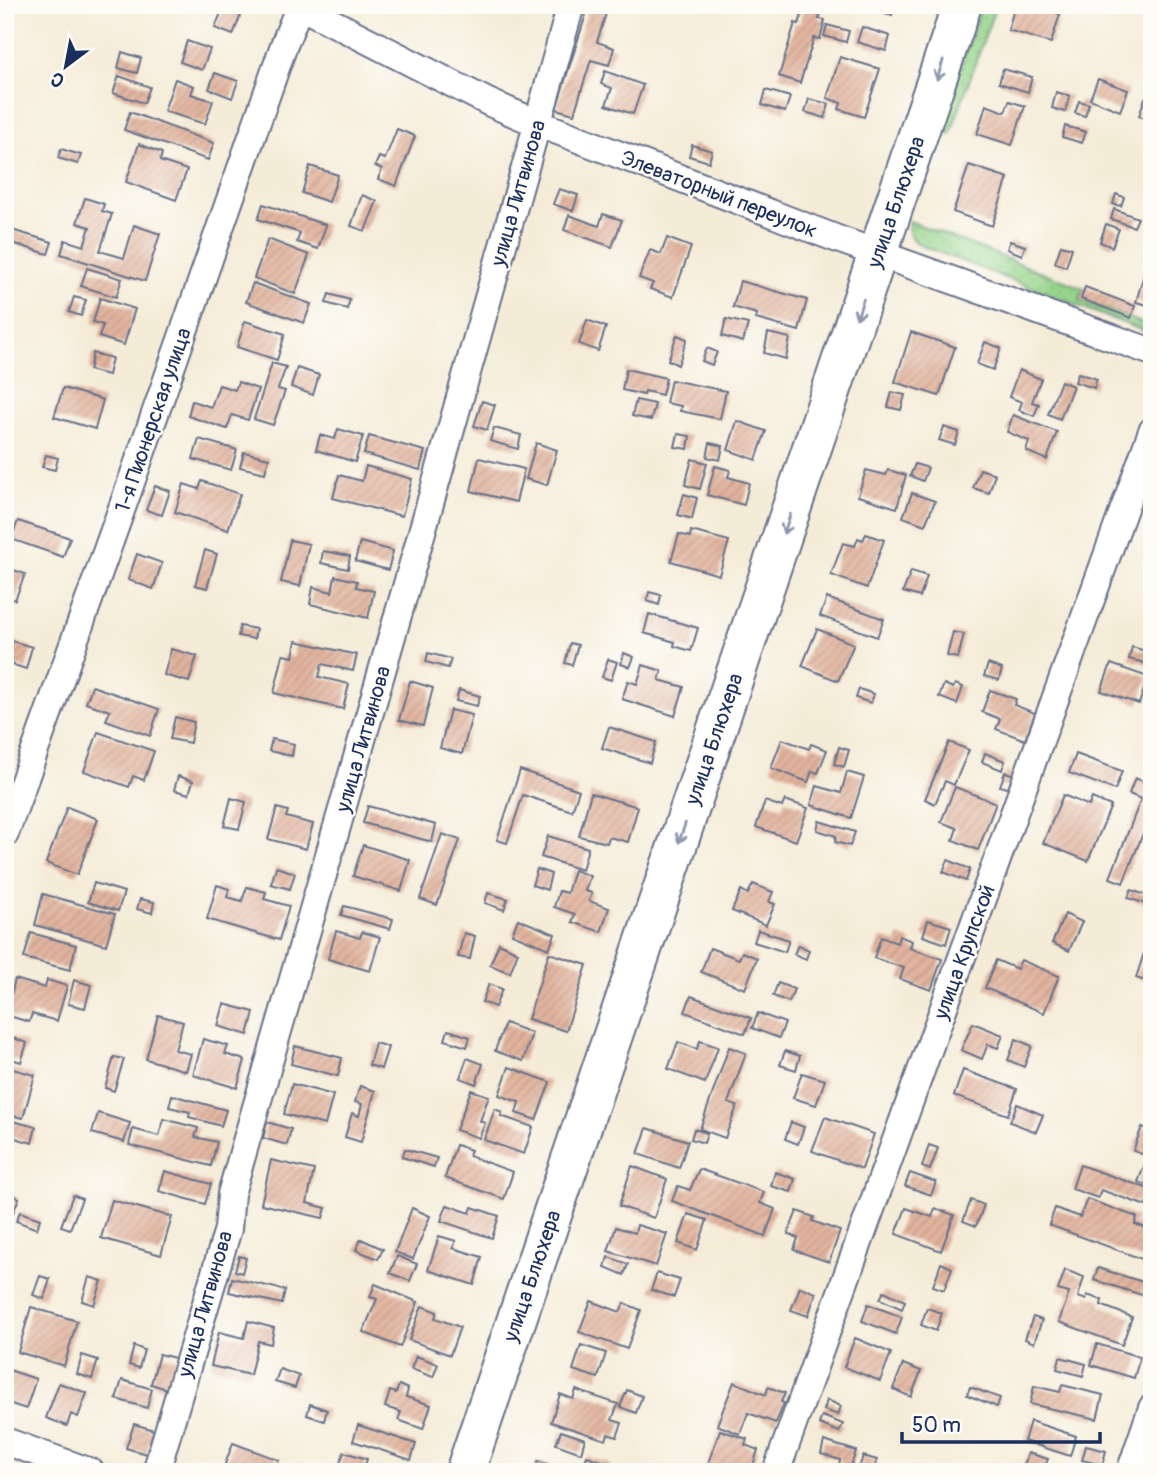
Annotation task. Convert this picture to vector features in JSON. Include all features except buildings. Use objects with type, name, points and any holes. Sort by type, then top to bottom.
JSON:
[{"type":"street","name":"Элеваторный переулок","points":[[300,5],[490,103],[537,123],[879,253],[1152,352]]},
{"type":"street","name":"1-я Пионерская улица","points":[[5,834],[300,5]]},
{"type":"street","name":"улица Литвинова","points":[[156,1472],[228,1229],[231,1194],[572,5]]},
{"type":"street","name":"улица Блюхера","points":[[465,1472],[962,5]]},
{"type":"street","name":"улица Крупской","points":[[776,1472],[1152,431]]},
{"type":"street","points":[[1130,1472],[1152,1408]]},
{"type":"street","points":[[5,1441],[91,1472]]},
{"type":"green space","points":[[982,5],[996,5],[950,135],[939,131]]},
{"type":"green space","points":[[909,221],[1083,288],[1080,300],[1152,327],[1152,334],[920,245],[910,234]]}]
